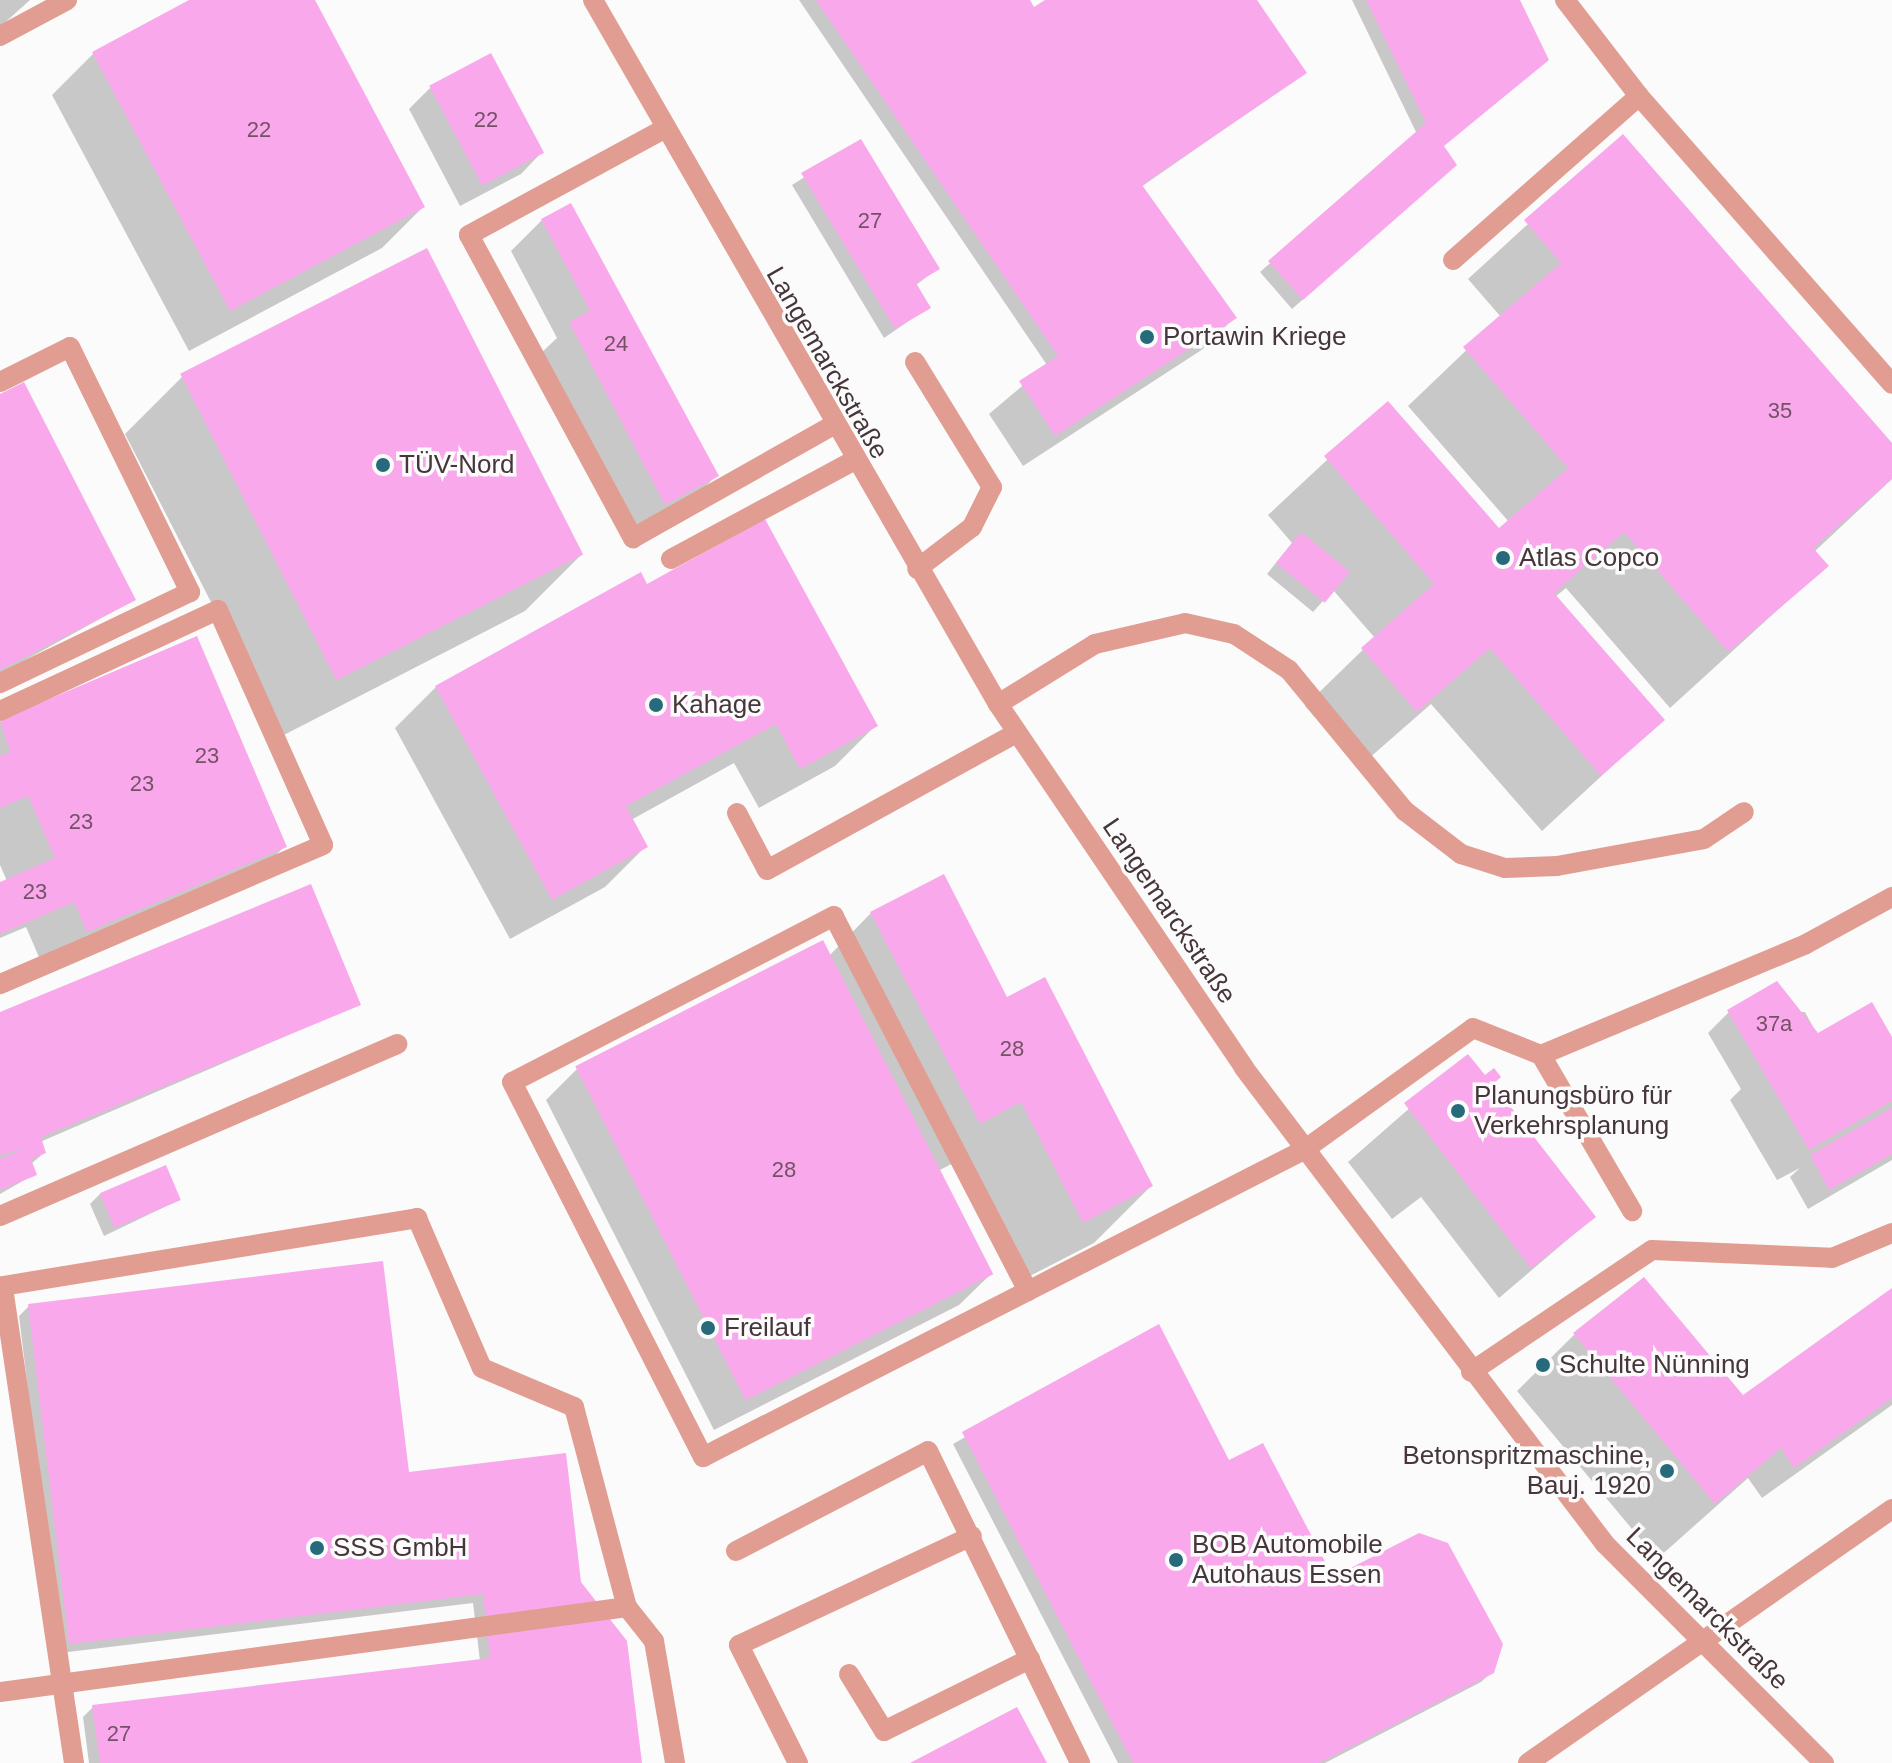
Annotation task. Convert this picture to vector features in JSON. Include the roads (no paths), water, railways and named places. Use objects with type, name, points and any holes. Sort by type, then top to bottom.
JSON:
[{"type":"street","points":[[0,36],[67,0]]},
{"type":"street","name":"Langemarckstraße","points":[[593,0],[832,426],[998,704],[1304,1150],[1605,1544],[1702,1645],[1824,1763]]},
{"type":"street","points":[[1565,0],[1639,96],[1892,384]]},
{"type":"street","points":[[1453,260],[1639,96]]},
{"type":"street","points":[[664,129],[469,235],[633,538],[832,426]]},
{"type":"street","points":[[0,382],[70,347],[190,592],[0,683]]},
{"type":"street","points":[[915,362],[992,487],[972,527],[917,569]]},
{"type":"street","points":[[671,559],[853,461]]},
{"type":"street","points":[[0,711],[218,610],[323,845],[0,984]]},
{"type":"street","points":[[998,704],[1095,644],[1185,623],[1234,634],[1289,670],[1405,811],[1461,854],[1505,868],[1557,866],[1704,839],[1744,812]]},
{"type":"street","points":[[737,813],[767,870],[1016,733]]},
{"type":"street","points":[[1541,1055],[1806,944],[1892,897]]},
{"type":"street","points":[[1028,1291],[834,916],[512,1082],[703,1457],[1028,1291],[1304,1150],[1473,1028],[1541,1055],[1632,1211]]},
{"type":"street","points":[[0,1216],[397,1044]]},
{"type":"street","points":[[74,1763],[3,1286],[417,1218],[482,1368],[574,1407],[627,1607],[654,1641],[675,1763]]},
{"type":"street","points":[[1471,1372],[1652,1250],[1832,1258],[1892,1233]]},
{"type":"street","points":[[736,1551],[928,1451],[1080,1763]]},
{"type":"street","points":[[1528,1763],[1702,1645],[1892,1509]]},
{"type":"street","points":[[798,1763],[739,1645],[972,1536]]},
{"type":"street","points":[[0,1692],[64,1686],[627,1607]]},
{"type":"street","points":[[849,1674],[884,1731],[1030,1659]]},
{"type":"place","name":"Portawin Kriege","points":[[1147,337]]},
{"type":"place","name":"TÜV-Nord","points":[[383,465]]},
{"type":"place","name":"Atlas Copco","points":[[1503,558]]},
{"type":"place","name":"Kahage","points":[[656,705]]},
{"type":"place","name":"Planungsbüro für Verkehrsplanung","points":[[1458,1111]]},
{"type":"place","name":"Freilauf","points":[[708,1328]]},
{"type":"place","name":"Schulte Nünning","points":[[1543,1365]]},
{"type":"place","name":"Betonspritzmaschine, Bauj. 1920","points":[[1667,1471]]},
{"type":"place","name":"SSS GmbH","points":[[317,1548]]},
{"type":"place","name":"BOB Automobile Autohaus Essen","points":[[1176,1560]]}]
